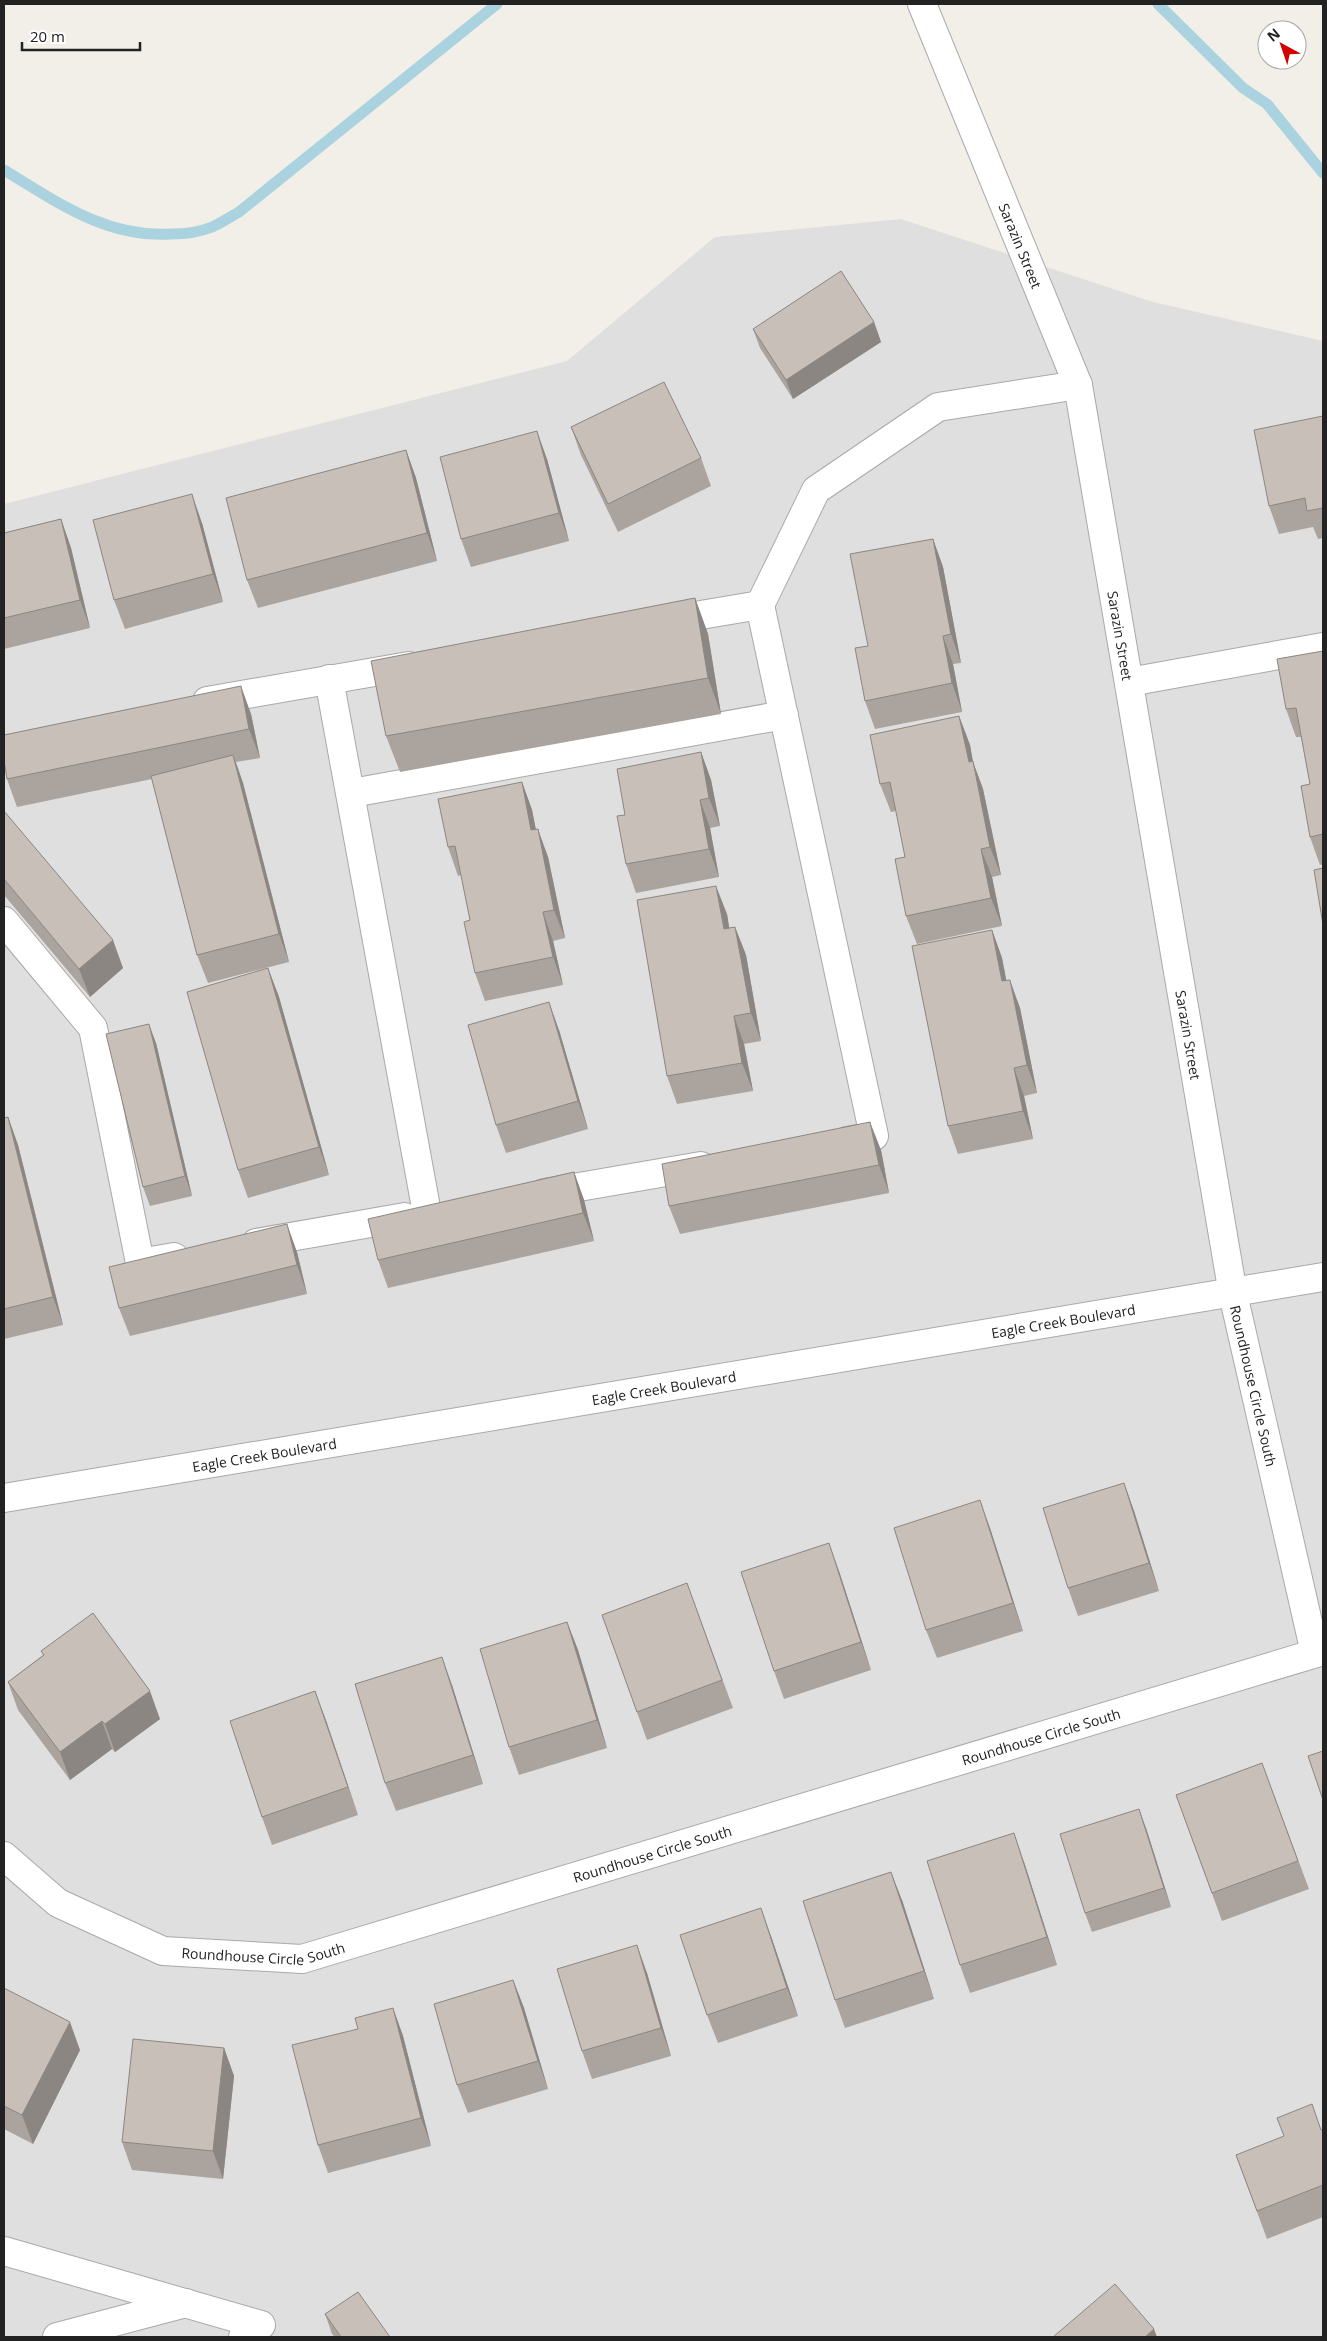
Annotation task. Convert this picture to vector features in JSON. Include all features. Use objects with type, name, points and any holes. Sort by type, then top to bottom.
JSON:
[{"type":"street","name":"Sarazin Street","points":[[922,4],[1078,385],[1233,1294]]},
{"type":"street","points":[[826,1145],[874,1136],[760,604],[816,490],[824,484],[938,407],[1078,385]]},
{"type":"street","points":[[642,625],[760,604]]},
{"type":"street","points":[[1129,682],[1323,647]]},
{"type":"street","points":[[186,704],[437,661]]},
{"type":"street","points":[[329,679],[352,793],[427,1214]]},
{"type":"street","points":[[352,793],[784,715]]},
{"type":"street","points":[[4,921],[92,1028],[140,1263],[198,1253]]},
{"type":"street","points":[[524,1197],[728,1161]]},
{"type":"street","points":[[236,1247],[456,1208]]},
{"type":"street","name":"Eagle Creek Boulevard","points":[[4,1498],[1233,1294],[1323,1277]]},
{"type":"street","name":"Roundhouse Circle South","points":[[4,1856],[58,1903],[163,1951],[302,1958],[1319,1652],[1233,1294]]},
{"type":"street","points":[[4,2251],[261,2325],[243,2337]]},
{"type":"street","points":[[57,2337],[186,2303]]},
{"type":"shaded area","points":[[901,219],[1153,302],[1323,341],[1323,2337],[4,2337],[4,504],[567,361],[715,237]]},
{"type":"building","points":[[841,271],[874,322],[786,380],[753,329]]},
{"type":"building","points":[[664,382],[701,458],[608,504],[571,427]]},
{"type":"building","points":[[1323,416],[1323,508],[1307,511],[1305,498],[1269,506],[1254,430]]},
{"type":"building","points":[[537,431],[559,513],[461,539],[440,457]]},
{"type":"building","points":[[406,450],[427,533],[247,580],[226,498]]},
{"type":"building","points":[[192,494],[213,574],[114,600],[93,520]]},
{"type":"building","points":[[61,519],[80,600],[4,618],[4,533]]},
{"type":"building","points":[[933,539],[951,634],[943,636],[952,683],[865,701],[855,648],[868,646],[850,554]]},
{"type":"building","points":[[695,598],[708,678],[386,736],[371,661]]},
{"type":"building","points":[[1323,651],[1323,834],[1310,837],[1301,786],[1310,784],[1296,708],[1286,709],[1277,659]]},
{"type":"building","points":[[241,686],[249,729],[7,779],[4,761],[4,735]]},
{"type":"building","points":[[959,716],[969,762],[973,761],[990,847],[981,849],[991,898],[906,916],[895,859],[905,857],[890,782],[880,784],[870,735]]},
{"type":"building","points":[[701,752],[709,798],[700,800],[709,849],[626,864],[617,816],[625,815],[617,769]]},
{"type":"building","points":[[233,755],[279,934],[197,955],[151,776]]},
{"type":"building","points":[[522,782],[531,830],[538,829],[554,910],[543,912],[553,957],[475,973],[464,922],[470,920],[455,846],[448,847],[438,799]]},
{"type":"building","points":[[4,811],[113,940],[79,969],[4,879]]},
{"type":"building","points":[[1323,868],[1323,925],[1314,870]]},
{"type":"building","points":[[716,886],[724,929],[735,927],[751,1013],[734,1016],[742,1063],[667,1076],[637,900]]},
{"type":"building","points":[[992,930],[1002,981],[1010,980],[1027,1065],[1014,1068],[1023,1111],[948,1126],[912,946]]},
{"type":"building","points":[[268,968],[319,1147],[238,1170],[187,992]]},
{"type":"building","points":[[549,1002],[578,1101],[496,1125],[468,1025]]},
{"type":"building","points":[[149,1024],[185,1176],[143,1187],[106,1034]]},
{"type":"building","points":[[8,1117],[53,1297],[4,1309],[4,1118]]},
{"type":"building","points":[[870,1122],[879,1165],[669,1206],[662,1164]]},
{"type":"building","points":[[574,1172],[583,1213],[378,1260],[368,1219]]},
{"type":"building","points":[[287,1224],[297,1265],[119,1308],[109,1267]]},
{"type":"building","points":[[1124,1483],[1149,1563],[1068,1588],[1043,1508]]},
{"type":"building","points":[[980,1500],[1013,1603],[926,1630],[894,1528]]},
{"type":"building","points":[[829,1543],[861,1642],[774,1671],[741,1572]]},
{"type":"building","points":[[687,1583],[722,1680],[637,1712],[602,1615]]},
{"type":"building","points":[[93,1613],[150,1691],[105,1724],[102,1721],[60,1752],[8,1682],[44,1655],[41,1651]]},
{"type":"building","points":[[567,1622],[597,1720],[509,1747],[480,1649]]},
{"type":"building","points":[[442,1657],[473,1755],[385,1783],[355,1684]]},
{"type":"building","points":[[315,1691],[348,1787],[262,1817],[230,1721]]},
{"type":"building","points":[[1323,1751],[1323,1800],[1308,1756]]},
{"type":"building","points":[[1262,1763],[1298,1861],[1212,1893],[1176,1795]]},
{"type":"building","points":[[1139,1809],[1164,1888],[1085,1913],[1060,1834]]},
{"type":"building","points":[[1014,1833],[1047,1937],[960,1965],[927,1861]]},
{"type":"building","points":[[891,1872],[924,1971],[835,2000],[803,1901]]},
{"type":"building","points":[[761,1908],[787,1988],[707,2015],[680,1935]]},
{"type":"building","points":[[637,1945],[661,2028],[582,2051],[557,1969]]},
{"type":"building","points":[[513,1980],[538,2061],[457,2085],[434,2004]]},
{"type":"building","points":[[4,1988],[70,2022],[22,2115],[4,2106]]},
{"type":"building","points":[[393,2008],[421,2118],[318,2145],[292,2045],[358,2029],[355,2018]]},
{"type":"building","points":[[133,2039],[224,2048],[213,2151],[122,2142]]},
{"type":"building","points":[[1312,2104],[1321,2130],[1323,2130],[1323,2185],[1257,2211],[1236,2155],[1284,2136],[1277,2118]]},
{"type":"building","points":[[1115,2284],[1154,2329],[1145,2337],[1053,2337]]},
{"type":"building","points":[[358,2292],[390,2337],[341,2337],[325,2314]]},
{"type":"waterway","points":[[4,170],[83,216],[104,224],[147,234],[181,234],[207,229],[239,212],[497,4]]},
{"type":"waterway","points":[[1158,4],[1243,88],[1267,104],[1323,173]]}]
